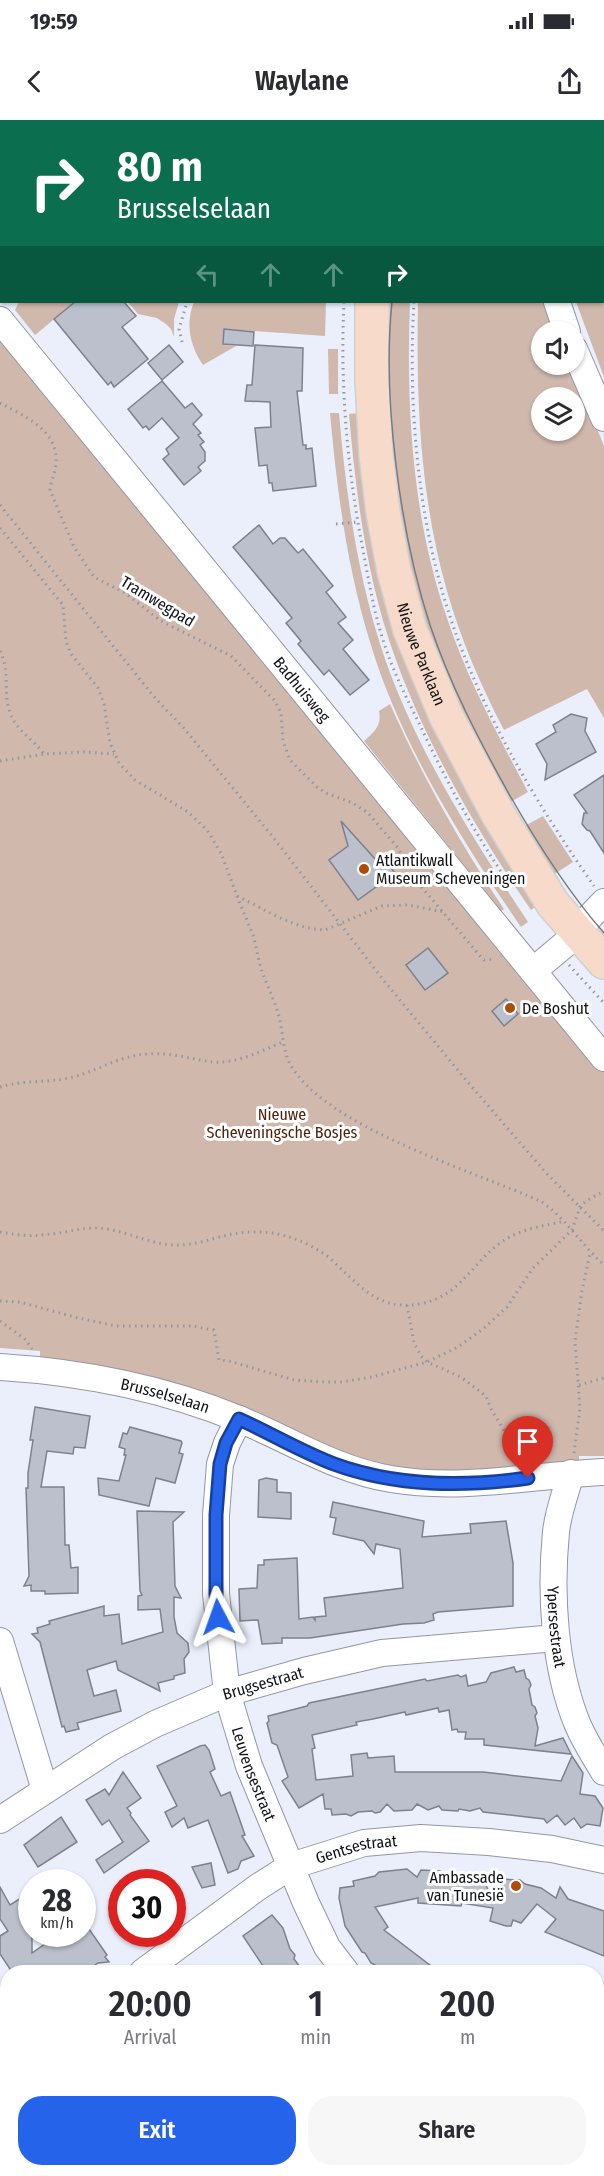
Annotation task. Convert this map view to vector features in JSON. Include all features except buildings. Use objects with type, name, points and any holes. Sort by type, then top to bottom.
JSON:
[{"type":"main road","name":"Nieuwe Parklaan","points":[[372,303],[372,381],[378,466],[394,571],[410,630],[446,716],[498,814],[553,904],[604,962]]},
{"type":"street","points":[[557,303],[563,321]]},
{"type":"street","name":"Badhuisweg","points":[[0,320],[604,1058]]},
{"type":"street","points":[[585,374],[604,418]]},
{"type":"street","points":[[533,970],[578,934],[601,897]]},
{"type":"street","name":"Brusselselaan","points":[[0,1371],[31,1369],[121,1383],[161,1393],[239,1419],[333,1464],[390,1479],[458,1485],[571,1473],[604,1472]]},
{"type":"street","name":"Leuvensestraat","points":[[239,1419],[226,1443],[220,1464],[216,1515],[216,1594],[227,1693],[249,1766],[306,1903],[327,1947],[341,1965]]},
{"type":"street","name":"Ypersestraat","points":[[571,1473],[556,1530],[554,1597],[556,1638],[561,1673],[578,1724],[604,1772]]},
{"type":"street","name":"Brugsestraat","points":[[0,1820],[88,1761],[155,1724],[227,1693],[304,1671],[382,1653],[556,1638]]},
{"type":"street","points":[[0,1641],[45,1790]]},
{"type":"street","name":"Gentsestraat","points":[[152,1965],[258,1887],[291,1866],[364,1843],[421,1838],[500,1843],[552,1849],[604,1860]]},
{"type":"path","points":[[182,342],[179,329],[187,303]]},
{"type":"path","points":[[414,303],[414,402],[420,470],[433,550],[446,604],[484,701],[548,815],[601,897]]},
{"type":"path","name":"Tramwegpad","points":[[0,403],[29,418],[51,438],[56,452],[56,465],[50,490],[74,548],[87,569],[102,583],[125,593],[161,621],[231,656],[275,701],[281,713],[283,741],[290,760],[317,787],[326,793],[353,803],[368,813],[398,848],[413,877],[484,960],[496,958],[514,948]]},
{"type":"path","points":[[0,505],[154,699],[182,726],[273,837],[385,982],[459,1072],[546,1173],[604,1231]]},
{"type":"path","points":[[336,524],[357,522]]},
{"type":"path","points":[[0,528],[63,605],[66,642],[71,654],[98,688],[104,704],[114,754],[135,780],[188,812],[207,830],[221,853],[253,936],[263,975],[279,1016],[288,1060],[297,1074],[342,1113],[435,1158],[542,1202],[565,1221],[590,1253],[604,1265]]},
{"type":"path","points":[[0,651],[7,673],[10,712],[19,730],[37,744],[44,754]]},
{"type":"path","points":[[0,761],[44,754],[84,752],[114,754]]},
{"type":"path","points":[[237,896],[307,928],[325,930],[382,906],[408,905],[444,912]]},
{"type":"path","points":[[0,1087],[28,1080],[66,1079],[128,1057],[146,1054],[170,1054],[214,1062],[230,1061],[283,1041]]},
{"type":"path","points":[[0,1301],[20,1302],[116,1326],[192,1326],[214,1330],[219,1360],[294,1380],[342,1382],[372,1377],[427,1362],[458,1347],[483,1329],[507,1307],[533,1269],[572,1230],[580,1207],[604,1191]]},
{"type":"path","points":[[0,1232],[37,1236],[95,1228],[110,1229],[173,1245],[195,1243],[234,1234],[274,1233],[288,1237],[327,1256],[370,1295],[388,1302],[407,1305],[426,1303],[450,1293],[467,1278],[491,1250],[511,1236],[565,1221]]},
{"type":"path","points":[[571,1473],[580,1408],[575,1341],[590,1253]]},
{"type":"path","points":[[407,1305],[414,1343],[427,1362],[461,1377],[486,1396],[499,1423],[513,1443],[528,1478]]},
{"type":"path","points":[[0,1321],[26,1340],[33,1349],[31,1369]]},
{"type":"path","points":[[579,1385],[604,1378]]},
{"type":"green space","points":[[18,303],[74,303],[35,335],[15,310]]},
{"type":"green space","points":[[129,303],[179,303],[174,319],[174,337],[171,329],[157,318],[138,314]]},
{"type":"green space","points":[[194,303],[326,303],[325,336],[224,329],[223,345],[236,346],[203,365],[190,335],[191,310]]},
{"type":"green space","points":[[382,303],[410,303],[411,421],[414,462],[426,541],[435,580],[455,641],[484,706],[528,792],[509,803],[438,676],[392,519]]},
{"type":"green space","points":[[418,303],[546,303],[554,321],[531,321],[531,375],[575,375],[580,387],[531,387],[531,441],[585,441],[585,399],[604,446],[604,718],[587,689],[504,730],[472,662],[447,591],[425,484],[419,411]]},
{"type":"green space","points":[[576,303],[604,303],[604,377]]},
{"type":"green space","name":"Nieuwe Scheveningsche Bosjes","points":[[0,332],[604,1069],[604,1456],[579,1456],[579,1460],[450,1474],[376,1465],[40,1359],[40,1351],[0,1348]]},
{"type":"green space","points":[[328,349],[338,349],[338,394],[329,394]]},
{"type":"green space","points":[[330,413],[339,413],[345,475],[360,568],[385,659],[398,694],[449,795],[528,922],[521,927],[455,826],[415,754],[383,680],[362,614],[349,557]]},
{"type":"green space","points":[[359,413],[485,818],[523,886],[539,904],[531,910],[466,808],[428,736],[411,699],[384,624],[361,520],[354,467],[349,414]]},
{"type":"green space","points":[[390,704],[442,809],[504,909],[501,911],[364,741],[378,725],[379,711]]},
{"type":"green space","points":[[543,816],[573,862],[553,875],[523,827]]},
{"type":"tram line","points":[[392,303],[390,380],[396,465],[410,549],[430,625],[466,712],[509,794],[553,866],[604,933]]},
{"type":"place","name":"Atlantikwall Museum Scheveningen","points":[[364,869]]},
{"type":"place","name":"De Boshut","points":[[510,1008]]},
{"type":"place","name":"Ambassade van Tunesië","points":[[516,1886]]},
{"type":"route","points":[[218,1617],[216,1515],[220,1464],[226,1443],[239,1419],[333,1464],[390,1479],[458,1485],[528,1478]]}]
